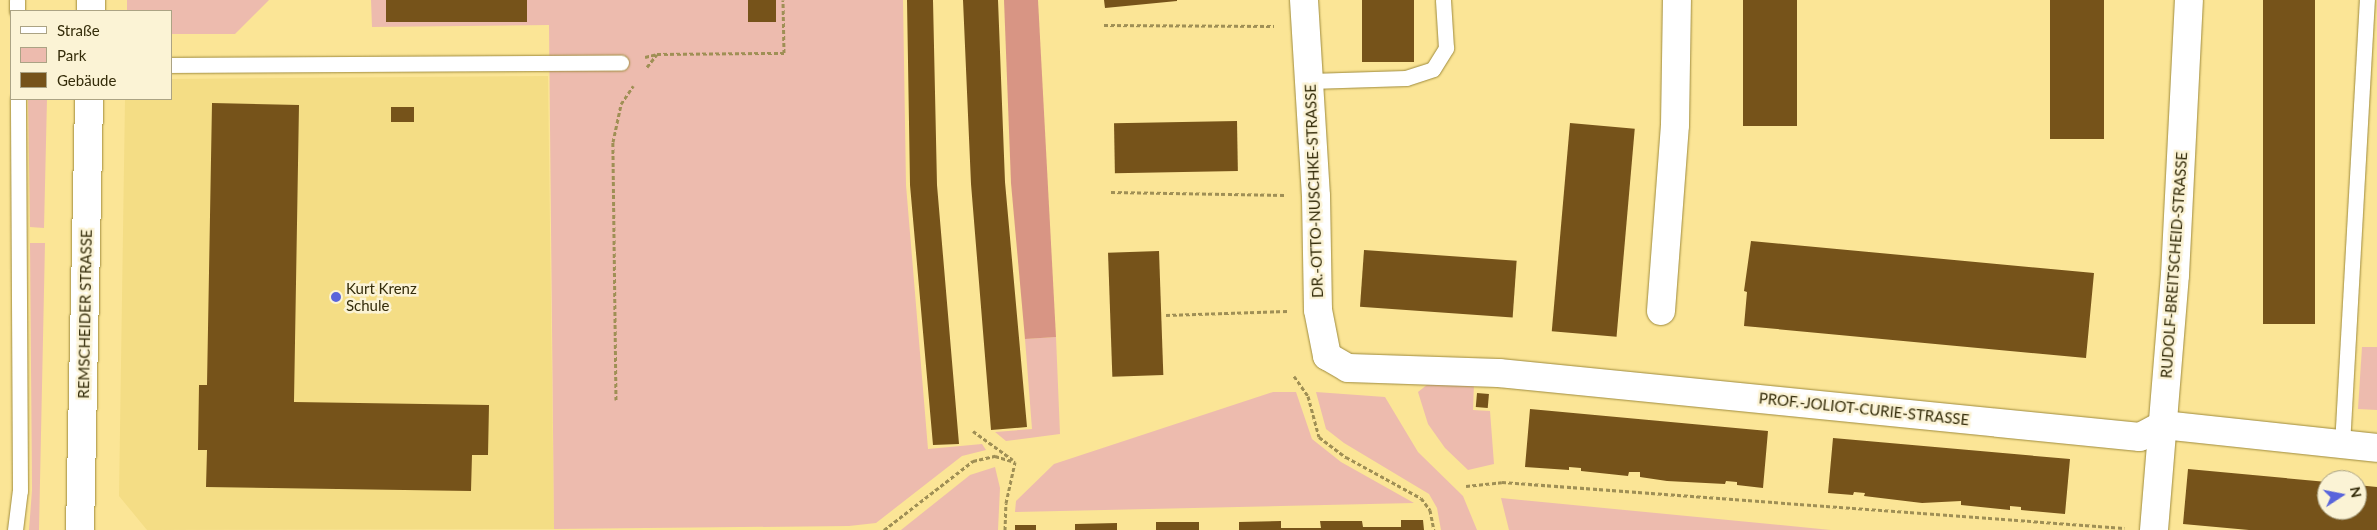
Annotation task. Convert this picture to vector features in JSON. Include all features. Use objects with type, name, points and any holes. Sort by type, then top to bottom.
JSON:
[{"type":"street","points":[[1661,311],[1675,125],[1677,0]]},
{"type":"street","name":"RUDOLF-BREITSCHEID-STRASSE","points":[[2142,529],[2158,480],[2175,276],[2188,0]]},
{"type":"street","name":"DR.-OTTO-NUSCHKE-STRASSE","points":[[1305,13],[1316,196],[1318,310],[1327,356],[1348,368]]},
{"type":"street","name":"REMSCHEIDER STRASSE","points":[[80,530],[89,100]]},
{"type":"street","name":"PROF.-JOLIOT-CURIE-STRASSE","points":[[1348,368],[1499,373],[2140,436],[2162,425]]},
{"type":"street","points":[[2162,425],[2377,448]]},
{"type":"lane","points":[[1310,81],[1406,78],[1433,69],[1446,48],[1443,0]]},
{"type":"lane","points":[[2342,445],[2367,0]]},
{"type":"lane","points":[[172,64],[621,63]]},
{"type":"lane","points":[[16,530],[20,491],[18,100]]},
{"type":"path","points":[[621,63],[657,54],[784,52],[783,0]]},
{"type":"path","points":[[1104,25],[1305,13]]},
{"type":"path","points":[[641,75],[657,54]]},
{"type":"path","points":[[616,400],[613,142],[621,104],[636,82]]},
{"type":"path","points":[[1111,192],[1316,196]]},
{"type":"path","points":[[1166,315],[1318,310]]},
{"type":"path","points":[[1294,376],[1308,396],[1319,437],[1346,456],[1422,498],[1430,510],[1434,530]]},
{"type":"path","points":[[973,431],[1015,462]]},
{"type":"path","points":[[884,530],[972,461],[995,456],[1015,462]]},
{"type":"path","points":[[1005,530],[1006,503],[1015,462]]},
{"type":"path","points":[[1466,486],[1512,483],[2142,529]]},
{"type":"shaded area","points":[[1004,0],[1038,0],[1056,337],[1025,339],[1011,183]]},
{"type":"shaded area","name":"Kurt Krenz Schule","points":[[548,76],[554,529],[147,530],[119,496],[125,100],[172,100],[172,79]]},
{"type":"green space","points":[[127,0],[269,0],[235,34],[172,34],[172,10],[127,10]]},
{"type":"green space","points":[[371,0],[903,0],[906,185],[928,449],[982,444],[986,450],[962,456],[876,523],[849,526],[554,529],[549,25],[372,27]]},
{"type":"green space","points":[[28,100],[47,100],[44,228],[30,227]]},
{"type":"green space","points":[[30,243],[45,243],[39,530],[29,530],[32,490]]},
{"type":"green space","points":[[1056,337],[1060,434],[1006,441],[995,432],[1032,429],[1025,339]]},
{"type":"green space","points":[[2362,347],[2377,347],[2377,410],[2358,409]]},
{"type":"green space","points":[[1474,383],[1473,410],[1490,411],[1494,464],[1468,470],[1445,448],[1428,424],[1418,392],[1428,384]]},
{"type":"green space","points":[[1273,392],[1296,392],[1312,439],[1341,462],[1414,503],[1015,512],[1016,501],[1054,464]]},
{"type":"green space","points":[[1316,392],[1385,397],[1418,452],[1463,496],[1477,530],[1441,530],[1437,508],[1429,494],[1344,443],[1326,429]]},
{"type":"green space","points":[[995,467],[1000,488],[998,530],[901,530],[970,475]]},
{"type":"green space","points":[[1501,498],[1831,530],[1509,530]]},
{"type":"building","points":[[386,0],[527,0],[527,22],[386,22]]},
{"type":"building","points":[[748,0],[776,0],[776,22],[748,22]]},
{"type":"building","points":[[907,0],[933,0],[937,185],[959,444],[933,445],[910,185]]},
{"type":"building","points":[[963,0],[998,0],[1005,182],[1027,427],[991,430],[971,184]]},
{"type":"building","points":[[1104,0],[1177,0],[1177,1],[1105,8]]},
{"type":"building","points":[[1362,0],[1414,0],[1414,62],[1362,62]]},
{"type":"building","points":[[1743,0],[1797,0],[1797,126],[1743,126]]},
{"type":"building","points":[[2050,0],[2104,0],[2104,139],[2050,139]]},
{"type":"building","points":[[2263,0],[2315,0],[2315,324],[2263,324]]},
{"type":"building","points":[[212,103],[299,105],[294,402],[489,405],[488,455],[472,455],[471,491],[206,487],[207,450],[198,450],[199,385],[207,385]]},
{"type":"building","points":[[391,107],[414,107],[414,122],[391,122]]},
{"type":"building","points":[[1237,121],[1238,171],[1115,173],[1114,123]]},
{"type":"building","points":[[1570,123],[1635,129],[1617,337],[1552,331]]},
{"type":"building","points":[[1751,241],[2094,273],[2086,358],[1744,326],[1747,292],[1744,291]]},
{"type":"building","points":[[1364,250],[1517,261],[1513,318],[1360,307]]},
{"type":"building","points":[[1159,251],[1163,375],[1112,377],[1108,253]]},
{"type":"building","points":[[1477,393],[1489,394],[1488,408],[1476,407]]},
{"type":"building","points":[[1530,409],[1768,431],[1763,488],[1737,485],[1737,482],[1726,481],[1725,484],[1667,481],[1640,477],[1640,472],[1629,472],[1628,476],[1581,471],[1581,468],[1569,467],[1569,470],[1525,467]]},
{"type":"building","points":[[1833,438],[2070,459],[2065,514],[2021,510],[2021,507],[2010,506],[2010,510],[1961,505],[1961,501],[1922,503],[1864,496],[1865,493],[1854,492],[1853,495],[1828,493]]},
{"type":"building","points":[[2188,469],[2317,481],[2317,520],[2367,520],[2367,486],[2377,487],[2377,530],[2249,530],[2183,524]]},
{"type":"building","points":[[1401,520],[1423,520],[1424,530],[1239,530],[1239,522],[1281,521],[1281,528],[1321,528],[1320,521],[1362,521],[1363,527],[1401,527]]},
{"type":"building","points":[[1156,522],[1199,522],[1199,530],[1156,530]]},
{"type":"building","points":[[1117,523],[1117,530],[1075,530],[1075,524]]},
{"type":"building","points":[[1015,525],[1036,525],[1036,530],[1015,530]]},
{"type":"place","name":"Kurt Krenz Schule","points":[[336,297]]}]
